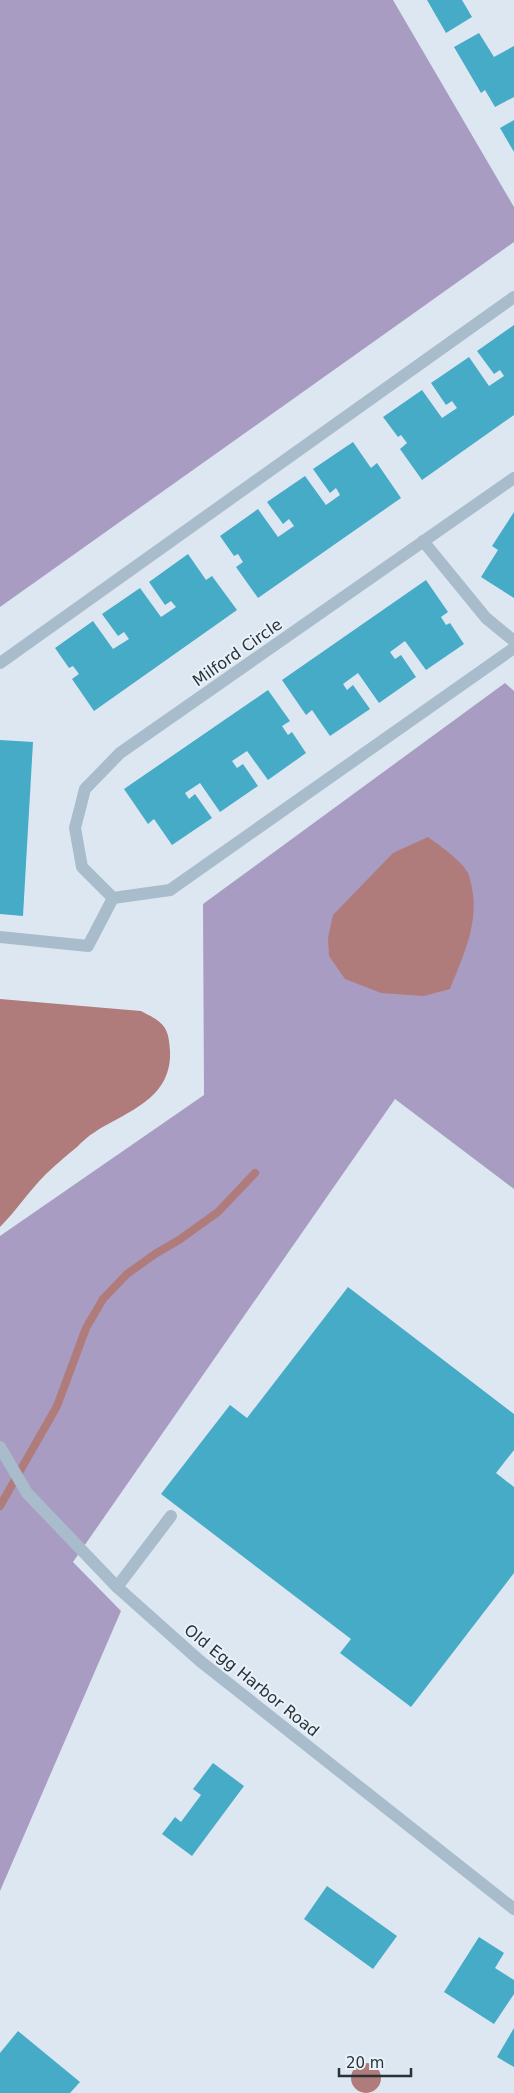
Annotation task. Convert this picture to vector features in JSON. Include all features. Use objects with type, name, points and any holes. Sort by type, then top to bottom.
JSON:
[{"type":"street","points":[[0,663],[514,297]]},
{"type":"street","name":"Milford Circle","points":[[113,898],[82,867],[75,828],[85,789],[120,753],[514,478]]},
{"type":"street","points":[[423,542],[486,618],[514,640]]},
{"type":"street","points":[[0,937],[88,946],[113,898],[170,890],[514,648]]},
{"type":"street","name":"Old Egg Harbor Road","points":[[0,1447],[27,1493],[117,1587],[200,1661],[514,1909]]},
{"type":"street","points":[[117,1587],[171,1516]]},
{"type":"shaded area","points":[[0,0],[393,0],[514,207],[514,242],[0,607]]},
{"type":"shaded area","points":[[505,683],[514,691],[514,1189],[395,1099],[73,1562],[121,1611],[0,1891],[0,1236],[204,1095],[203,904]]},
{"type":"shaded area","points":[[428,837],[465,868],[469,875],[474,901],[472,927],[465,952],[450,989],[424,996],[381,993],[345,979],[329,956],[328,938],[333,915],[393,853]]},
{"type":"shaded area","points":[[0,999],[141,1011],[163,1025],[168,1035],[170,1051],[169,1067],[164,1081],[156,1092],[134,1110],[85,1139],[45,1175],[0,1227]]},
{"type":"shaded area","points":[[366,2063],[376,2068],[381,2078],[376,2088],[366,2093],[356,2088],[351,2078],[356,2068]]},
{"type":"building","points":[[427,0],[462,0],[472,17],[446,33]]},
{"type":"building","points":[[479,33],[494,57],[514,46],[514,97],[495,107],[485,90],[481,93],[454,47]]},
{"type":"building","points":[[514,120],[514,152],[500,128]]},
{"type":"building","points":[[514,325],[514,415],[422,480],[400,449],[407,443],[401,435],[398,437],[383,417],[422,390],[442,418],[457,408],[452,401],[446,405],[431,383],[469,357],[489,386],[504,376],[500,370],[494,374],[477,351]]},
{"type":"building","points":[[353,442],[371,468],[377,463],[401,498],[258,598],[236,567],[243,562],[238,554],[234,556],[220,536],[258,509],[278,537],[294,526],[289,519],[283,524],[267,502],[305,476],[326,505],[340,495],[336,488],[330,493],[313,469]]},
{"type":"building","points":[[514,512],[514,598],[481,577],[498,550],[492,546]]},
{"type":"building","points":[[188,554],[206,580],[212,576],[237,610],[94,711],[72,679],[79,674],[73,666],[69,668],[55,648],[93,621],[113,649],[129,639],[124,632],[118,636],[102,614],[140,588],[161,617],[176,607],[171,601],[165,605],[149,582]]},
{"type":"building","points":[[426,580],[448,612],[441,617],[446,625],[450,623],[464,644],[426,670],[405,641],[390,652],[395,659],[401,655],[416,677],[379,703],[358,673],[343,684],[347,690],[353,685],[370,709],[330,736],[312,710],[306,715],[282,680]]},
{"type":"building","points":[[268,690],[290,721],[282,726],[288,735],[292,732],[306,753],[268,780],[247,751],[232,761],[237,768],[243,764],[258,786],[220,812],[200,783],[185,793],[189,799],[195,794],[212,818],[172,845],[154,819],[148,824],[124,789]]},
{"type":"building","points":[[0,740],[33,742],[23,916],[0,914]]},
{"type":"building","points":[[348,1287],[514,1414],[514,1450],[496,1473],[514,1487],[514,1573],[411,1707],[340,1653],[351,1639],[161,1494],[230,1405],[247,1418]]},
{"type":"building","points":[[213,1763],[244,1786],[192,1856],[162,1834],[175,1817],[181,1822],[201,1795],[193,1789]]},
{"type":"building","points":[[327,1886],[397,1936],[373,1969],[304,1919]]},
{"type":"building","points":[[479,1937],[504,1953],[495,1968],[514,1980],[514,1994],[494,2024],[444,1992]]},
{"type":"building","points":[[514,2028],[514,2067],[497,2057]]},
{"type":"building","points":[[18,2031],[80,2082],[70,2093],[0,2093],[0,2053]]},
{"type":"waterway","points":[[0,1506],[57,1406],[86,1328],[103,1299],[127,1274],[218,1212],[255,1173]]}]
